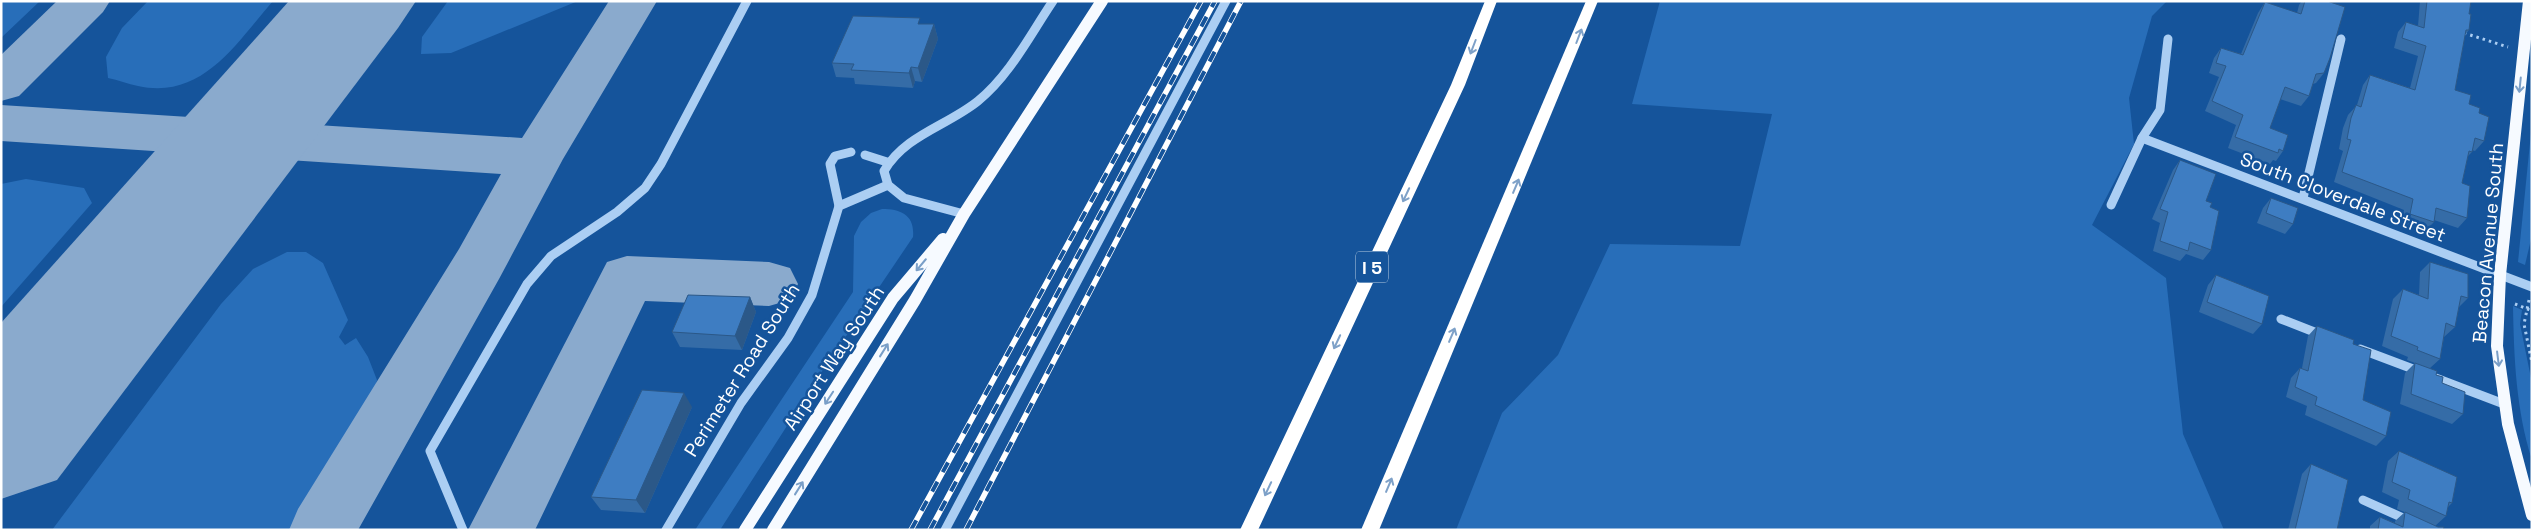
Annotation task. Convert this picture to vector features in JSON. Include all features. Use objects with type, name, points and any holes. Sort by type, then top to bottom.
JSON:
[{"type":"highway","name":"I 5","points":[[1249,530],[1458,85],[1491,1]]},
{"type":"highway","points":[[1370,530],[1592,1]]},
{"type":"main road","name":"Airport Way South","points":[[773,530],[915,300],[964,214],[1102,1]]},
{"type":"main road","name":"Beacon Avenue South","points":[[2529,1],[2500,275],[2497,346],[2504,404],[2532,515]]},
{"type":"main road","name":"Airport Way South","points":[[745,530],[893,298],[964,214]]},
{"type":"street","points":[[463,530],[430,451],[527,284],[551,256],[617,212],[645,188],[661,164],[747,1]]},
{"type":"street","points":[[964,214],[904,198],[888,185],[884,170],[887,162],[894,154],[920,137],[966,111],[983,96],[1002,77],[1053,1]]},
{"type":"street","points":[[945,530],[1226,1]]},
{"type":"street","points":[[2303,198],[2341,38]]},
{"type":"street","points":[[2111,205],[2142,138],[2160,110],[2168,39]]},
{"type":"street","name":"South Cloverdale Street","points":[[2142,138],[2532,287]]},
{"type":"street","points":[[851,152],[835,156],[830,164],[839,206],[888,185]]},
{"type":"street","points":[[865,155],[887,162]]},
{"type":"street","name":"Perimeter Road South","points":[[666,530],[741,403],[788,338],[812,295],[839,206]]},
{"type":"street","points":[[2281,319],[2336,340]]},
{"type":"street","points":[[2354,347],[2504,404]]},
{"type":"street","points":[[2363,500],[2430,530]]},
{"type":"path","points":[[2464,32],[2508,47]]},
{"type":"path","points":[[2530,298],[2524,324],[2532,363]]},
{"type":"path","points":[[2514,303],[2532,311]]},
{"type":"shaded area","points":[[1,1],[40,1],[1,38]]},
{"type":"shaded area","points":[[148,1],[273,1],[231,50],[216,64],[200,76],[181,85],[161,88],[138,86],[108,78],[106,57],[122,28]]},
{"type":"shaded area","points":[[448,1],[578,1],[451,53],[421,54],[422,37]]},
{"type":"shaded area","points":[[1660,1],[2167,1],[2152,16],[2129,98],[2134,144],[2092,225],[2166,278],[2183,434],[2224,530],[1456,530],[1502,413],[1558,355],[1610,244],[1740,246],[1772,114],[1632,104]]},
{"type":"shaded area","points":[[2532,123],[2532,235],[2525,265],[2518,262]]},
{"type":"shaded area","points":[[26,179],[84,188],[92,203],[1,307],[1,184]]},
{"type":"shaded area","points":[[882,209],[901,212],[909,218],[912,223],[913,237],[834,354],[825,358],[828,362],[720,530],[695,530],[853,292],[854,236],[861,222],[871,213]]},
{"type":"shaded area","points":[[287,252],[306,252],[323,263],[348,320],[339,337],[345,345],[356,338],[368,357],[377,380],[370,417],[301,530],[52,530],[221,304],[253,269]]},
{"type":"shaded area","points":[[2513,306],[2522,310],[2520,324],[2532,383],[2532,460],[2519,403],[2515,365]]},
{"type":"building","points":[[2305,1],[2327,1],[2345,7],[2324,73],[2316,74],[2309,96],[2285,87],[2270,128],[2288,135],[2283,151],[2279,149],[2278,153],[2235,137],[2243,115],[2212,101],[2226,66],[2216,63],[2221,48],[2243,55],[2265,2],[2301,14]]},
{"type":"building","points":[[2427,1],[2471,1],[2469,30],[2466,30],[2455,90],[2471,95],[2469,104],[2480,108],[2479,113],[2489,117],[2484,141],[2475,138],[2472,152],[2469,151],[2462,183],[2470,186],[2467,218],[2436,208],[2434,222],[2410,214],[2413,199],[2342,172],[2351,140],[2347,139],[2351,118],[2356,105],[2361,107],[2370,75],[2415,90],[2426,46],[2402,38],[2406,22],[2424,28]]},
{"type":"building","points":[[853,16],[920,18],[918,24],[934,24],[918,68],[911,67],[909,73],[851,70],[854,64],[832,63]]},
{"type":"building","points":[[2180,160],[2216,174],[2206,201],[2212,203],[2210,207],[2219,211],[2211,250],[2190,242],[2188,251],[2160,241],[2168,212],[2160,209]]},
{"type":"building","points":[[2271,198],[2298,208],[2293,224],[2266,213]]},
{"type":"building","points":[[2430,262],[2468,274],[2468,298],[2461,296],[2455,327],[2446,323],[2440,359],[2417,350],[2418,347],[2391,336],[2403,289],[2428,299]]},
{"type":"building","points":[[2216,275],[2269,296],[2262,324],[2207,302]]},
{"type":"building","points":[[688,295],[750,297],[735,336],[672,332]]},
{"type":"building","points":[[2317,326],[2354,340],[2353,344],[2371,350],[2363,400],[2391,412],[2386,436],[2315,405],[2317,397],[2295,387],[2300,368],[2308,371]]},
{"type":"building","points":[[2415,363],[2437,371],[2436,375],[2443,377],[2442,383],[2465,392],[2463,414],[2411,394]]},
{"type":"building","points":[[642,390],[684,393],[636,500],[591,497]]},
{"type":"building","points":[[2399,451],[2457,477],[2452,503],[2449,502],[2446,516],[2408,499],[2410,490],[2392,482]]},
{"type":"building","points":[[2311,464],[2348,480],[2337,530],[2295,530]]},
{"type":"building","points":[[2405,512],[2438,527],[2444,527],[2443,530],[2378,530],[2380,517],[2403,527]]},
{"type":"taxiway","points":[[1,84],[86,1]]},
{"type":"taxiway","points":[[537,158],[633,1]]},
{"type":"taxiway","points":[[1,123],[537,158]]},
{"type":"taxiway","points":[[322,530],[479,264],[537,158]]},
{"type":"taxiway","points":[[501,530],[627,278],[769,284]]},
{"type":"runway","points":[[1,433],[356,1]]},
{"type":"railway","points":[[911,530],[1201,1]]},
{"type":"railway","points":[[930,530],[1215,1]]},
{"type":"railway","points":[[966,530],[1241,1]]}]
